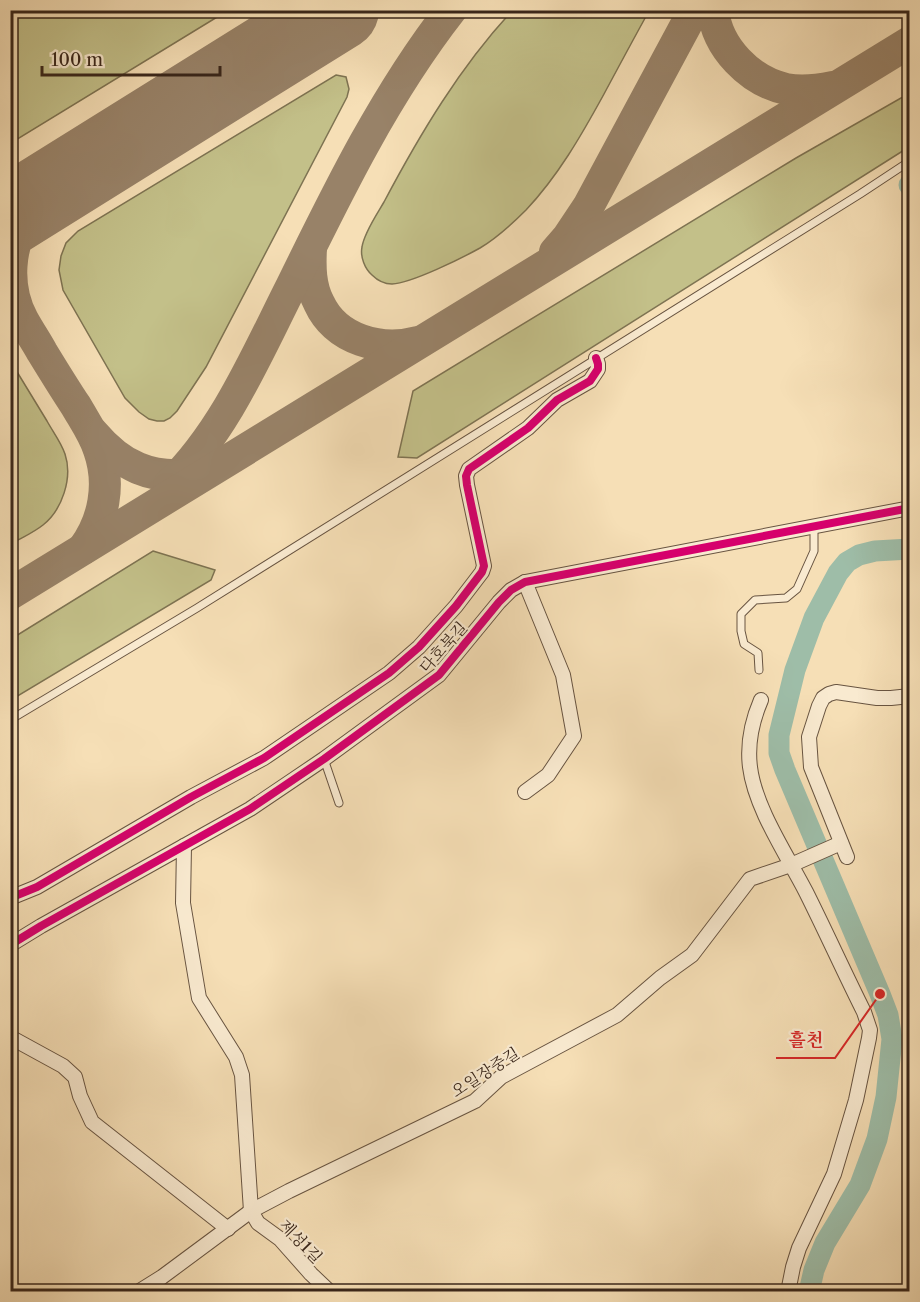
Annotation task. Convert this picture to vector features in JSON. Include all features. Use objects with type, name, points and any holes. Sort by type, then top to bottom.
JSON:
[{"type":"street","points":[[10,898],[37,887],[191,797],[264,758],[389,673],[419,647],[463,597],[484,566],[467,485],[466,476],[469,468],[528,428],[557,400],[590,381],[598,369],[596,358]]},
{"type":"street","name":"다호북길","points":[[10,945],[250,809],[324,759],[439,675],[499,602],[511,590],[525,582],[909,508]]},
{"type":"street","points":[[525,582],[563,675],[574,736],[548,775],[525,792]]},
{"type":"street","points":[[847,857],[811,767],[809,737],[819,706],[829,694],[836,692],[877,698],[909,696]]},
{"type":"street","points":[[761,700],[755,712],[748,749],[755,789],[854,992],[870,1030],[856,1100],[834,1174],[799,1248],[788,1292]]},
{"type":"street","name":"오일장중길","points":[[138,1292],[161,1284],[250,1211],[476,1101],[501,1077],[617,1015],[660,978],[692,955],[750,879],[791,865],[841,843]]},
{"type":"street","points":[[184,846],[183,903],[199,998],[236,1057],[242,1075],[250,1211]]},
{"type":"street","points":[[10,1037],[63,1066],[75,1077],[80,1096],[92,1122],[228,1229]]},
{"type":"street","name":"제성1길","points":[[250,1211],[258,1223],[280,1239],[330,1292]]},
{"type":"lane","points":[[10,720],[206,602],[860,194],[909,161]]},
{"type":"lane","points":[[759,670],[758,653],[744,644],[741,614],[755,600],[786,598],[797,589],[814,551],[813,527]]},
{"type":"lane","points":[[324,759],[339,803]]},
{"type":"shaded area","points":[[11,10],[227,10],[227,11],[11,143]]},
{"type":"shaded area","points":[[512,11],[649,11],[578,140],[559,169],[526,210],[492,240],[461,258],[401,283],[392,284],[381,281],[369,272],[362,259],[363,242],[368,230],[442,102],[475,55]]},
{"type":"shaded area","points":[[796,11],[847,11],[815,16]]},
{"type":"shaded area","points":[[336,75],[346,77],[349,89],[347,97],[206,367],[170,418],[164,421],[149,419],[125,398],[63,290],[59,270],[66,243],[78,231]]},
{"type":"shaded area","points":[[909,95],[909,147],[417,458],[398,457],[413,391],[796,158]]},
{"type":"shaded area","points":[[11,362],[61,445],[68,473],[64,493],[50,519],[11,544]]},
{"type":"shaded area","points":[[153,551],[215,570],[211,580],[11,700],[11,639]]},
{"type":"waterway","points":[[809,1292],[814,1270],[825,1243],[860,1185],[877,1139],[886,1097],[892,1039],[888,1015],[880,994],[785,770],[779,753],[779,735],[795,670],[814,618],[838,573],[847,562],[859,555],[875,551],[910,549]]},
{"type":"taxiway","points":[[169,485],[207,441],[238,391],[364,143],[405,75],[451,10]]},
{"type":"taxiway","points":[[555,252],[588,207],[694,10]]},
{"type":"taxiway","points":[[713,10],[716,24],[728,50],[748,71],[760,79],[792,90],[833,87]]},
{"type":"taxiway","points":[[10,594],[910,42]]},
{"type":"taxiway","points":[[52,190],[32,209],[17,238],[13,252],[13,294],[23,320],[89,427],[103,463],[105,476],[103,502],[96,526],[83,549]]},
{"type":"taxiway","points":[[311,248],[314,290],[319,303],[336,326],[348,334],[375,344],[404,345],[418,342]]},
{"type":"taxiway","points":[[93,433],[115,454],[138,468],[164,475],[194,474]]},
{"type":"runway","points":[[10,215],[339,10]]},
{"type":"cycle path","points":[[10,898],[37,887],[191,797],[264,758],[389,673],[419,647],[456,606],[482,572],[484,566],[467,485],[466,476],[469,469],[528,428],[557,400],[590,381],[598,369],[596,358]]},
{"type":"cycle path","points":[[10,945],[250,809],[324,759],[439,675],[499,602],[511,590],[525,582],[910,508]]},
{"type":"place","name":"흘천","points":[[880,994]]}]
